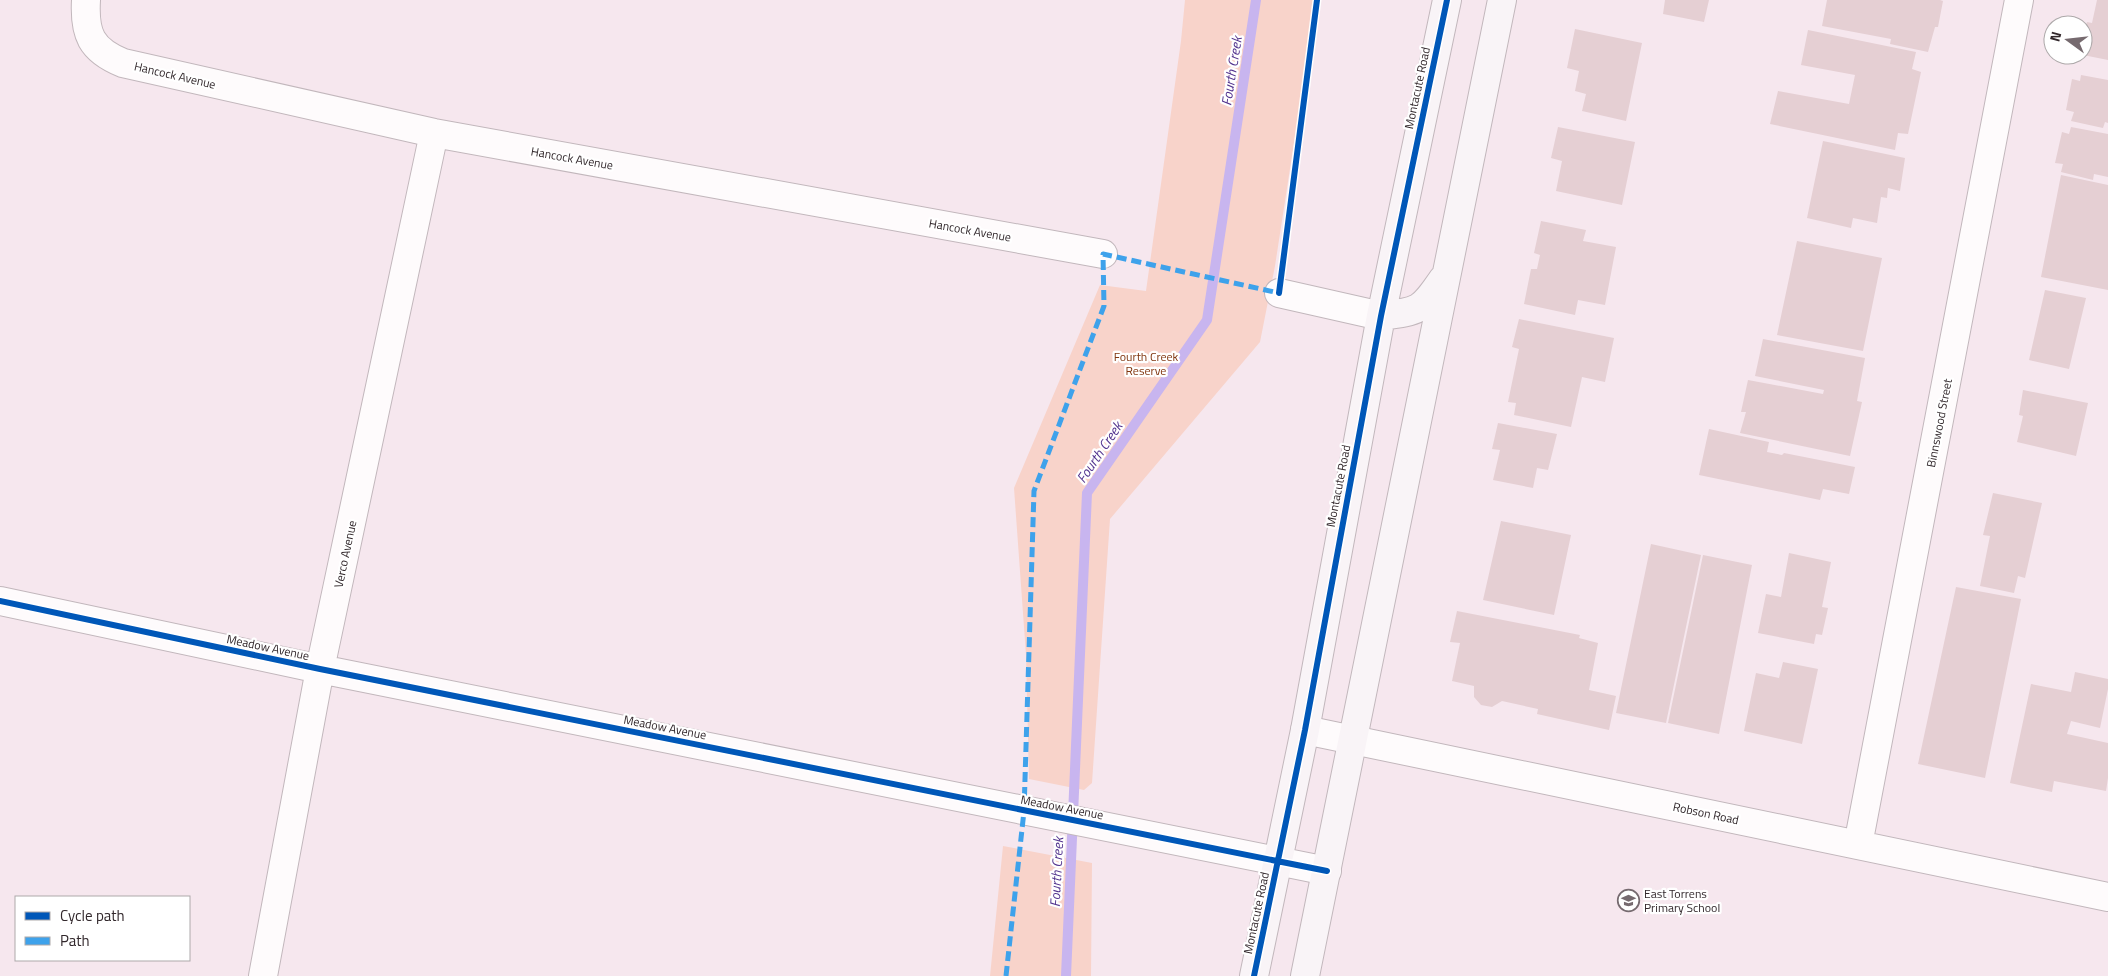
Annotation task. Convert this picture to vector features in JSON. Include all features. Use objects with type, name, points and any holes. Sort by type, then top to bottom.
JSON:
[{"type":"main road","name":"Montacute Road","points":[[1254,976],[1305,730],[1381,316],[1447,0]]},
{"type":"main road","points":[[1305,976],[1502,0]]},
{"type":"main road","points":[[1381,316],[1409,312],[1425,304],[1446,276]]},
{"type":"street","name":"Hancock Avenue","points":[[86,0],[85,20],[92,42],[106,56],[123,64],[434,133],[1103,254]]},
{"type":"street","name":"Binnswood Street","points":[[1858,845],[2019,0]]},
{"type":"street","name":"Verco Avenue","points":[[262,976],[320,669],[434,133]]},
{"type":"street","points":[[1280,293],[1381,316]]},
{"type":"street","name":"Meadow Avenue","points":[[0,601],[320,669],[1327,871]]},
{"type":"street","name":"Robson Road","points":[[1305,730],[2108,897]]},
{"type":"green space","name":"Fourth Creek Reserve","points":[[1185,0],[1316,0],[1275,266],[1260,342],[1110,519],[1092,783],[1084,790],[1029,779],[1026,655],[1014,488],[1100,285],[1146,291]]},
{"type":"green space","points":[[1003,846],[1092,863],[1091,976],[990,976]]},
{"type":"building","points":[[1665,0],[1709,0],[1704,22],[1663,14]]},
{"type":"building","points":[[1827,0],[1943,1],[1938,27],[1935,27],[1928,52],[1890,44],[1891,39],[1822,26]]},
{"type":"building","points":[[2097,0],[2108,0],[2108,60],[2093,57],[2093,18]]},
{"type":"building","points":[[1575,29],[1642,43],[1626,121],[1582,111],[1586,94],[1575,91],[1579,71],[1567,68]]},
{"type":"building","points":[[1808,30],[1916,52],[1912,69],[1921,72],[1908,134],[1898,133],[1895,150],[1770,124],[1778,91],[1849,104],[1855,75],[1801,65]]},
{"type":"building","points":[[2081,75],[2108,80],[2108,123],[2105,122],[2103,128],[2071,121],[2074,112],[2066,110],[2072,79],[2080,81]]},
{"type":"building","points":[[1558,127],[1635,142],[1622,205],[1556,191],[1562,161],[1551,158]]},
{"type":"building","points":[[2071,127],[2108,134],[2108,177],[2094,174],[2093,180],[2061,172],[2063,164],[2055,163],[2062,132],[2069,134]]},
{"type":"building","points":[[1823,141],[1905,158],[1900,191],[1888,188],[1887,198],[1881,197],[1877,223],[1853,218],[1851,228],[1807,218]]},
{"type":"building","points":[[2061,175],[2108,185],[2108,290],[2041,277]]},
{"type":"building","points":[[1541,221],[1586,230],[1583,241],[1616,247],[1605,305],[1578,300],[1575,315],[1524,304],[1531,269],[1537,269],[1540,255],[1534,253]]},
{"type":"building","points":[[1797,241],[1882,258],[1863,351],[1777,335]]},
{"type":"building","points":[[2045,290],[2086,298],[2069,369],[2029,360]]},
{"type":"building","points":[[1519,319],[1614,338],[1605,382],[1582,377],[1571,427],[1514,415],[1516,403],[1508,402],[1519,349],[1512,347]]},
{"type":"building","points":[[1763,339],[1865,358],[1857,401],[1862,402],[1850,456],[1740,433],[1746,412],[1741,412],[1748,380],[1823,394],[1824,390],[1755,376]]},
{"type":"building","points":[[2023,390],[2088,403],[2076,456],[2017,442],[2023,416],[2019,415]]},
{"type":"building","points":[[1498,423],[1557,434],[1548,470],[1537,468],[1533,488],[1493,480],[1500,450],[1492,449]]},
{"type":"building","points":[[1709,429],[1769,442],[1767,452],[1782,455],[1784,453],[1855,467],[1849,494],[1823,489],[1820,500],[1699,475]]},
{"type":"building","points":[[1993,493],[2042,503],[2025,578],[2018,576],[2014,593],[1980,586],[1990,536],[1983,535]]},
{"type":"building","points":[[1501,521],[1571,535],[1554,615],[1483,600]]},
{"type":"building","points":[[1651,544],[1701,555],[1666,723],[1616,713]]},
{"type":"building","points":[[1789,553],[1831,562],[1822,607],[1828,608],[1822,635],[1816,634],[1814,644],[1758,633],[1766,594],[1781,597]]},
{"type":"building","points":[[1703,555],[1752,565],[1719,734],[1668,723]]},
{"type":"building","points":[[1956,587],[2021,599],[1985,778],[1918,764]]},
{"type":"building","points":[[1457,611],[1580,635],[1579,638],[1598,643],[1589,690],[1616,696],[1609,730],[1537,714],[1538,709],[1502,701],[1492,707],[1481,705],[1474,697],[1474,686],[1452,681],[1460,643],[1450,642]]},
{"type":"building","points":[[1783,662],[1818,669],[1802,744],[1744,731],[1756,673],[1779,678]]},
{"type":"building","points":[[2075,672],[2108,679],[2108,689],[2100,728],[2071,721],[2067,734],[2108,743],[2106,791],[2054,781],[2052,792],[2010,783],[2031,684],[2071,692]]},
{"type":"waterway","name":"Fourth Creek","points":[[1066,976],[1087,493],[1207,320],[1256,0]]},
{"type":"marked path","points":[[1006,976],[1024,811],[1034,491],[1104,306],[1103,254],[1279,293]]},
{"type":"cycle path","points":[[1279,293],[1317,0]]},
{"type":"cycle path","points":[[1254,976],[1305,730],[1381,316],[1447,0]]},
{"type":"cycle path","points":[[0,601],[320,669],[1327,871]]},
{"type":"place","name":"East Torrens Primary School","points":[[1628,900]]}]
